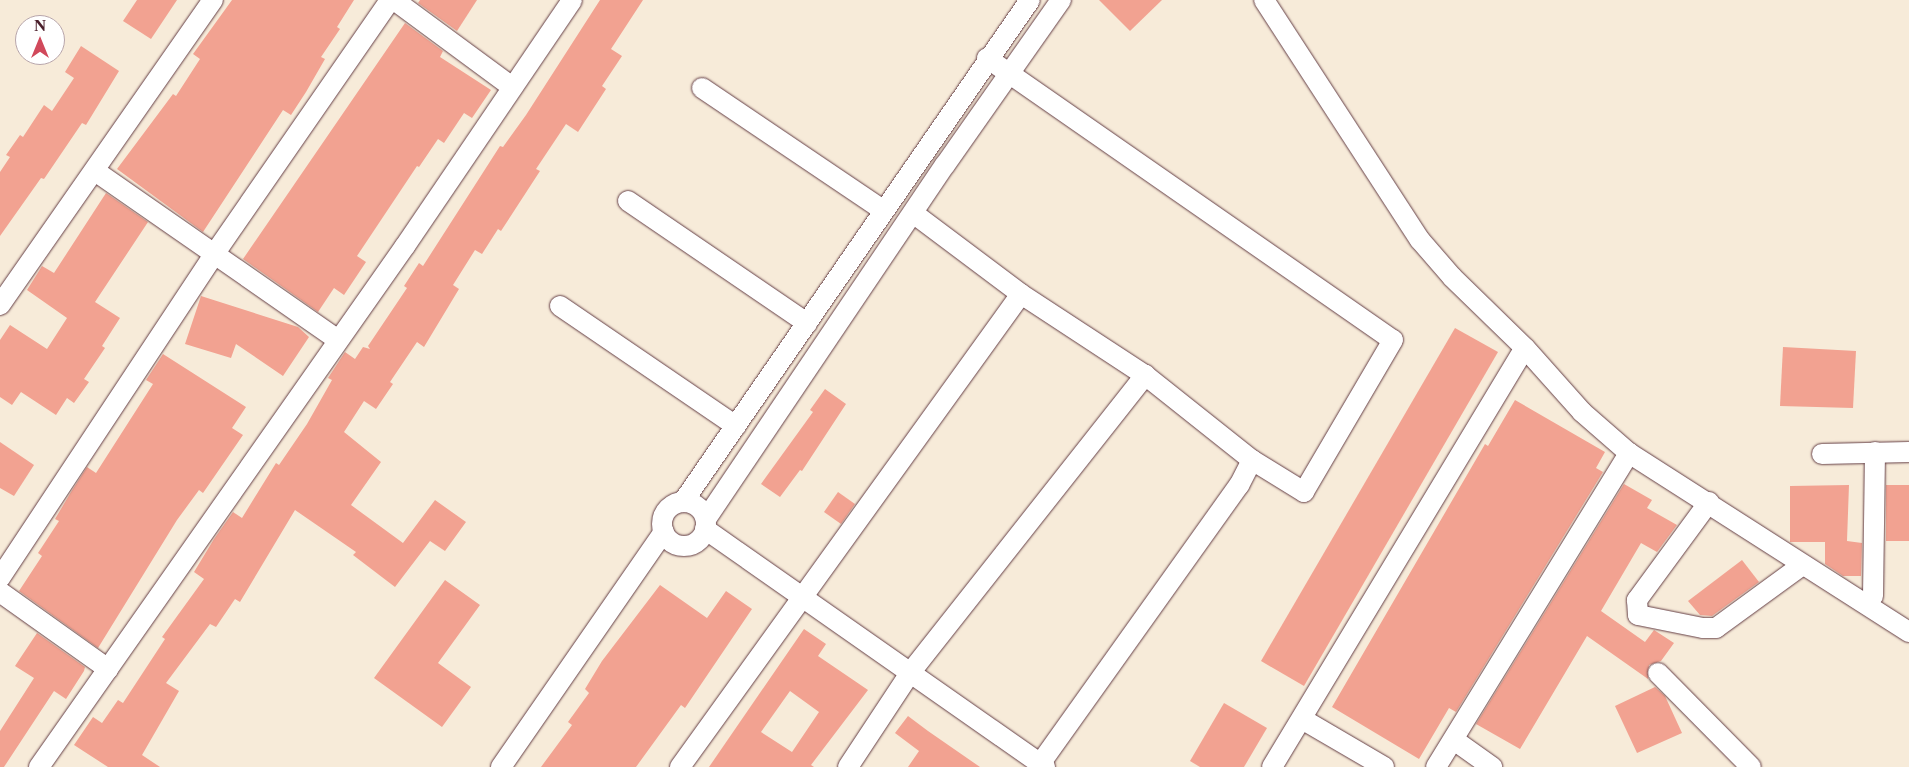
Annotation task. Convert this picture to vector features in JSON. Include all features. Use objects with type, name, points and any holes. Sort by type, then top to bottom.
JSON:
[{"type":"street","points":[[0,305],[213,0]]},
{"type":"street","points":[[0,578],[216,253],[390,0]]},
{"type":"street","points":[[394,0],[512,87]]},
{"type":"street","points":[[39,767],[338,340],[572,0]]},
{"type":"street","points":[[1030,0],[987,58],[682,502],[665,513],[662,522],[664,532],[673,542],[686,545],[698,540],[705,524],[913,213],[1061,0]]},
{"type":"street","points":[[1264,0],[1420,240],[1452,277],[1525,348],[1582,412],[1629,453],[1709,502],[1801,566],[1909,632]]},
{"type":"street","points":[[913,213],[1021,294],[1145,375],[1252,460],[1304,492],[1393,340],[1008,75],[987,58]]},
{"type":"street","points":[[702,88],[883,210]]},
{"type":"street","points":[[95,171],[216,253],[338,340]]},
{"type":"street","points":[[628,201],[807,322]]},
{"type":"street","points":[[680,767],[804,600],[1021,294]]},
{"type":"street","points":[[560,306],[736,426]]},
{"type":"street","points":[[1272,767],[1525,348]]},
{"type":"street","points":[[779,362],[801,380]]},
{"type":"street","points":[[848,767],[910,674],[1145,375]]},
{"type":"street","points":[[1873,596],[1875,452]]},
{"type":"street","points":[[1822,454],[1909,452]]},
{"type":"street","points":[[1436,767],[1454,740],[1547,582],[1629,453]]},
{"type":"street","points":[[682,502],[697,506],[705,524],[804,600],[1042,765],[1239,485],[1252,460]]},
{"type":"street","points":[[1709,502],[1637,600],[1638,615],[1704,628],[1716,628],[1801,566]]},
{"type":"street","points":[[501,767],[664,532]]},
{"type":"street","points":[[0,592],[108,669]]},
{"type":"street","points":[[1658,673],[1751,767]]},
{"type":"street","points":[[1302,718],[1384,767]]},
{"type":"street","points":[[1454,740],[1492,767]]},
{"type":"building","points":[[137,0],[177,0],[151,39],[123,21]]},
{"type":"building","points":[[232,0],[354,0],[337,27],[340,29],[321,57],[325,59],[306,92],[291,115],[283,110],[203,232],[117,169],[173,94],[176,96],[200,59],[193,54]]},
{"type":"building","points":[[420,0],[477,0],[457,31],[418,3]]},
{"type":"building","points":[[600,0],[643,0],[611,49],[622,56],[602,86],[606,89],[578,132],[566,124],[536,169],[540,171],[501,231],[498,229],[482,254],[475,250],[453,285],[459,289],[424,347],[417,342],[390,382],[393,384],[376,409],[364,401],[344,432],[381,462],[351,505],[403,543],[435,500],[466,522],[445,551],[430,541],[395,587],[353,555],[356,552],[295,510],[240,602],[235,599],[216,627],[210,624],[166,683],[179,691],[142,755],[160,767],[108,767],[74,745],[93,717],[102,723],[118,700],[123,703],[165,639],[162,637],[204,579],[194,572],[214,539],[233,512],[242,518],[276,463],[279,465],[307,424],[332,380],[328,378],[345,352],[355,359],[363,347],[370,349],[368,346],[407,288],[404,286],[419,263],[423,266],[500,146],[503,147],[526,115]]},
{"type":"building","points":[[1099,0],[1162,0],[1130,31]]},
{"type":"building","points":[[405,23],[443,51],[440,57],[491,90],[472,118],[464,113],[444,143],[438,139],[419,167],[417,166],[357,256],[366,262],[344,295],[334,288],[318,312],[243,259]]},
{"type":"building","points":[[81,46],[119,71],[86,125],[82,123],[44,179],[41,178],[0,236],[0,172],[10,157],[6,155],[20,135],[23,137],[44,105],[52,111],[74,78],[65,72]]},
{"type":"building","points":[[106,193],[148,222],[95,302],[120,318],[102,346],[105,348],[84,379],[89,382],[74,403],[67,398],[56,415],[21,392],[12,405],[0,397],[0,340],[10,325],[47,349],[67,318],[27,290],[42,266],[54,273]]},
{"type":"building","points":[[201,296],[298,327],[309,337],[283,376],[236,344],[231,358],[185,344]]},
{"type":"building","points":[[1455,328],[1498,352],[1304,686],[1261,661]]},
{"type":"building","points":[[1783,347],[1856,351],[1853,408],[1780,406]]},
{"type":"building","points":[[163,354],[246,407],[232,428],[243,435],[203,493],[199,490],[177,520],[98,648],[19,591],[42,556],[38,553],[59,521],[55,519],[87,467],[96,473],[153,384],[146,380]]},
{"type":"building","points":[[825,389],[846,404],[802,471],[800,470],[780,497],[761,484],[813,412],[810,410]]},
{"type":"building","points":[[1515,400],[1605,452],[1596,468],[1603,472],[1456,712],[1449,708],[1419,759],[1332,707],[1485,444],[1488,446]]},
{"type":"building","points":[[0,442],[34,465],[14,496],[0,488]]},
{"type":"building","points":[[1624,484],[1652,500],[1647,508],[1677,525],[1657,552],[1641,543],[1601,611],[1645,642],[1654,630],[1674,643],[1661,661],[1649,665],[1648,679],[1587,636],[1520,749],[1476,724]]},
{"type":"building","points":[[1849,485],[1847,541],[1862,543],[1861,576],[1843,576],[1825,564],[1825,542],[1790,542],[1790,486]]},
{"type":"building","points":[[1886,485],[1909,485],[1909,541],[1886,541]]},
{"type":"building","points":[[838,492],[855,504],[841,524],[824,512]]},
{"type":"building","points":[[1742,560],[1759,582],[1712,616],[1700,615],[1688,601]]},
{"type":"building","points":[[445,580],[480,605],[438,663],[471,687],[442,727],[374,678]]},
{"type":"building","points":[[660,585],[707,618],[726,591],[752,609],[685,708],[681,705],[636,767],[541,767],[572,725],[568,722],[589,693],[585,689],[602,661]]},
{"type":"building","points":[[804,629],[826,644],[818,656],[868,690],[811,765],[814,767],[709,767]],"holes":[[[790,691],[819,712],[792,752],[761,732]]]},
{"type":"building","points":[[37,633],[85,667],[84,671],[66,699],[54,691],[4,767],[0,767],[0,731],[34,678],[15,666]]},
{"type":"building","points":[[1655,687],[1665,696],[1682,733],[1637,753],[1615,706]]},
{"type":"building","points":[[1224,703],[1267,728],[1244,767],[1200,767],[1190,761]]},
{"type":"building","points":[[908,716],[980,767],[908,767],[919,751],[895,733]]}]
